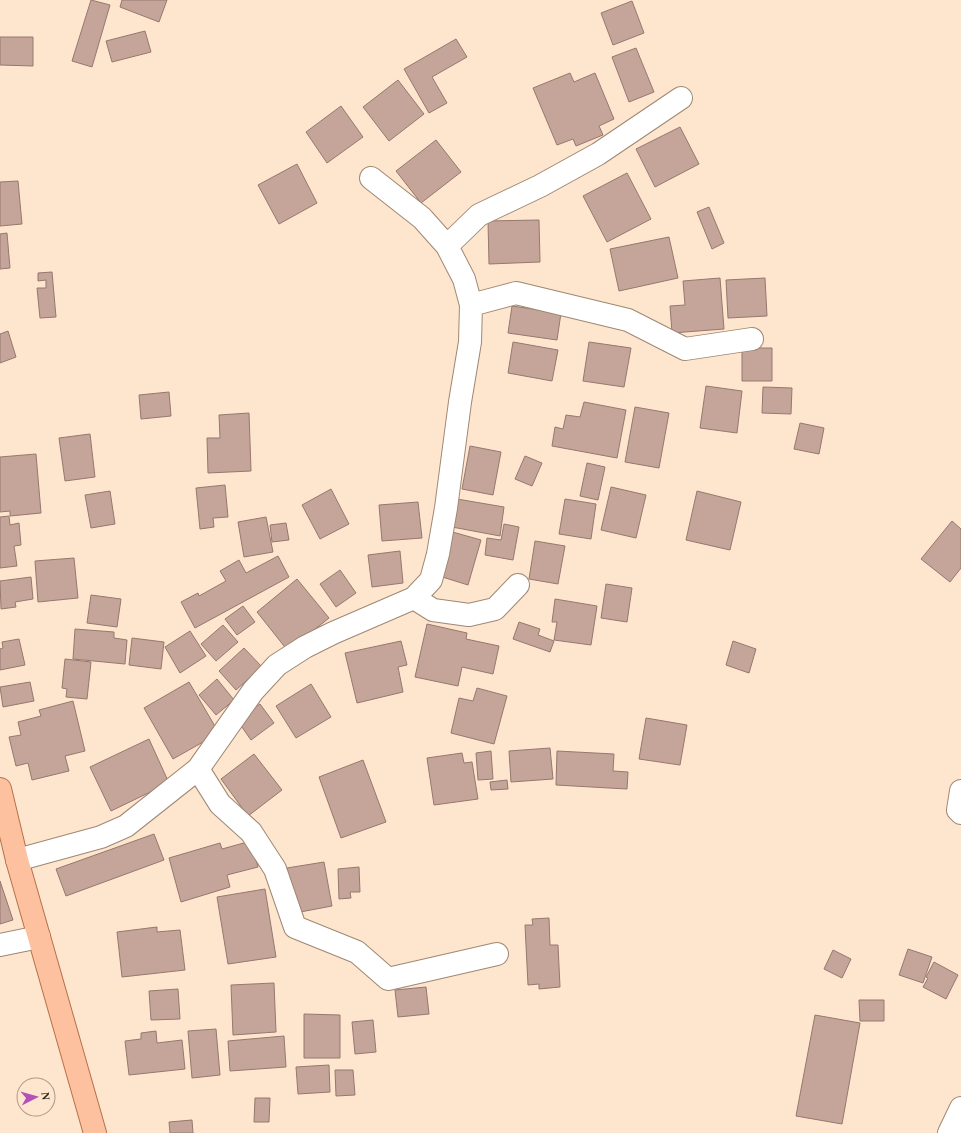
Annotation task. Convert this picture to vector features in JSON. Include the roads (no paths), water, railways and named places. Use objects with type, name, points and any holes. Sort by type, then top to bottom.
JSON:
[{"type":"main road","points":[[0,789],[4,820],[17,860],[95,1133]]},
{"type":"street","points":[[447,246],[479,215],[540,186],[598,154],[681,98]]},
{"type":"street","points":[[17,860],[101,837],[126,826],[198,768],[253,691],[277,665],[305,647],[333,633],[414,598],[430,580],[438,554],[470,342],[471,305],[464,279],[447,246],[422,218],[372,178]]},
{"type":"street","points":[[471,305],[516,293],[628,320],[685,349],[752,339]]},
{"type":"street","points":[[414,598],[433,610],[468,615],[495,609],[518,584]]},
{"type":"street","points":[[198,768],[220,804],[251,832],[275,868],[294,927],[357,952],[388,980],[496,954]]},
{"type":"street","points":[[961,791],[958,810],[961,813]]},
{"type":"street","points":[[0,945],[39,938]]},
{"type":"street","points":[[949,1133],[961,1108]]}]
